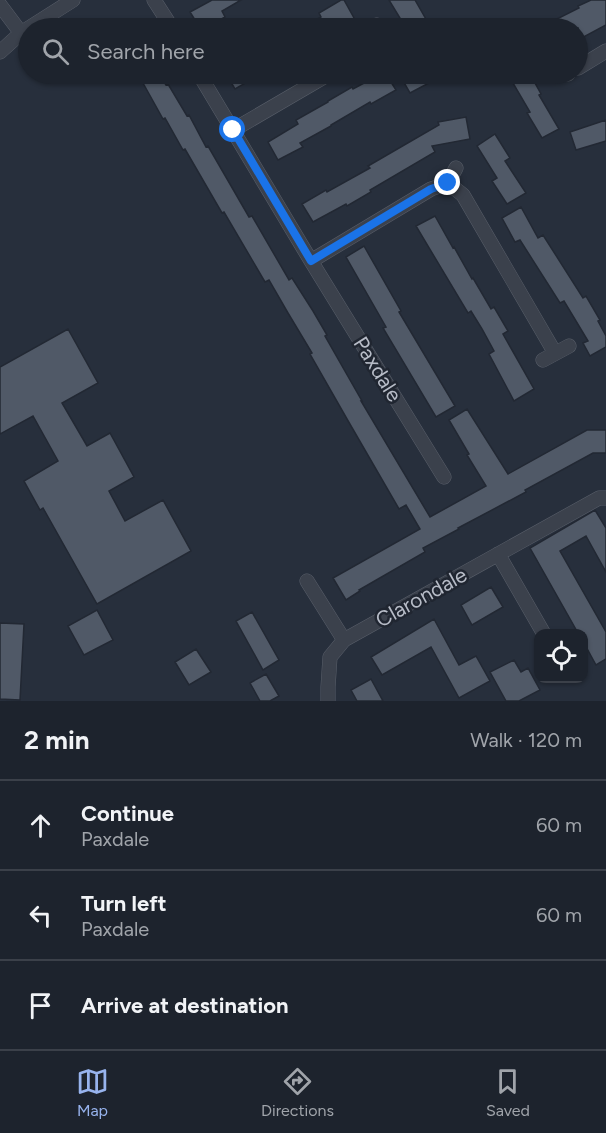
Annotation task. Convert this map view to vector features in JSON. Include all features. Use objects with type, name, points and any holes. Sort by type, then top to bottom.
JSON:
[{"type":"street","points":[[45,18],[73,0]]},
{"type":"street","points":[[158,1],[167,18]]},
{"type":"street","points":[[0,5],[18,29]]},
{"type":"street","points":[[0,52],[18,36]]},
{"type":"street","points":[[588,62],[606,51]]},
{"type":"street","name":"Paxdale","points":[[205,84],[444,477]]},
{"type":"street","points":[[233,130],[312,84]]},
{"type":"street","points":[[311,261],[431,189],[448,183],[456,168]]},
{"type":"street","points":[[448,183],[464,195],[549,357],[569,346]]},
{"type":"street","name":"Clarondale","points":[[344,640],[599,498],[606,498]]},
{"type":"street","points":[[498,554],[542,629]]},
{"type":"street","points":[[307,581],[344,640],[330,657],[328,701]]},
{"type":"building","points":[[212,0],[241,0],[222,11],[225,17],[223,18],[194,18],[190,12]]},
{"type":"building","points":[[344,0],[354,18],[319,18],[321,17],[319,13]]},
{"type":"building","points":[[389,0],[415,0],[425,18],[400,18]]},
{"type":"building","points":[[591,0],[606,0],[606,25],[588,35],[588,18],[559,18],[579,8],[578,6]]},
{"type":"building","points":[[144,84],[168,84],[187,116],[189,115],[249,217],[252,216],[289,280],[292,278],[313,311],[361,401],[430,517],[486,486],[449,420],[467,409],[508,474],[587,430],[606,430],[606,453],[593,453],[525,490],[526,492],[423,548],[425,552],[346,600],[333,578],[420,529],[406,505],[399,509],[269,280],[265,282],[185,149],[183,150],[165,118],[163,119]]},
{"type":"building","points":[[232,84],[244,84],[235,89]]},
{"type":"building","points":[[362,84],[392,84],[396,90],[371,104],[370,102],[300,143],[303,147],[278,160],[268,142],[298,124],[296,120],[352,87],[353,89]]},
{"type":"building","points":[[405,84],[427,84],[410,93]]},
{"type":"building","points":[[514,84],[536,84],[541,94],[539,95],[559,129],[542,138],[527,113],[530,112]]},
{"type":"building","points":[[466,117],[470,139],[432,146],[435,152],[347,206],[346,204],[313,222],[302,204],[370,168],[368,166],[439,125],[438,122]]},
{"type":"building","points":[[606,120],[606,141],[576,150],[570,132]]},
{"type":"building","points":[[495,134],[510,158],[505,161],[526,193],[507,204],[492,181],[497,178],[477,146]]},
{"type":"building","points":[[521,207],[538,238],[543,235],[583,298],[586,296],[600,320],[598,321],[606,336],[606,347],[590,356],[583,343],[588,341],[564,301],[560,303],[520,240],[515,242],[502,218]]},
{"type":"building","points":[[435,216],[491,309],[494,307],[508,331],[503,334],[534,389],[514,401],[489,354],[494,351],[482,329],[471,311],[468,313],[416,226]]},
{"type":"building","points":[[364,246],[401,311],[399,312],[455,406],[436,417],[383,328],[386,327],[346,257]]},
{"type":"building","points":[[68,329],[98,383],[62,403],[87,446],[110,433],[134,477],[109,491],[125,521],[163,500],[191,551],[97,604],[43,508],[40,510],[24,481],[58,461],[33,416],[0,434],[0,367]]},
{"type":"building","points":[[595,510],[606,528],[606,572],[586,536],[560,551],[606,632],[606,659],[596,665],[588,650],[588,629],[576,629],[530,548]]},
{"type":"building","points":[[491,587],[503,607],[472,625],[461,605]]},
{"type":"building","points":[[97,610],[113,640],[84,655],[68,626]]},
{"type":"building","points":[[252,612],[279,660],[263,670],[236,621]]},
{"type":"building","points":[[434,619],[459,665],[476,656],[490,681],[459,698],[431,647],[382,675],[371,657]]},
{"type":"building","points":[[0,623],[24,624],[20,700],[0,699]]},
{"type":"building","points":[[196,649],[211,672],[189,685],[175,662]]},
{"type":"building","points":[[514,660],[521,672],[528,668],[534,683],[540,690],[519,701],[506,701],[490,672]]},
{"type":"building","points":[[266,674],[279,696],[270,701],[260,701],[250,683]]},
{"type":"building","points":[[371,679],[383,701],[357,701],[351,690]]},
{"type":"route","points":[[233,130],[311,261],[431,189],[448,183]]}]
